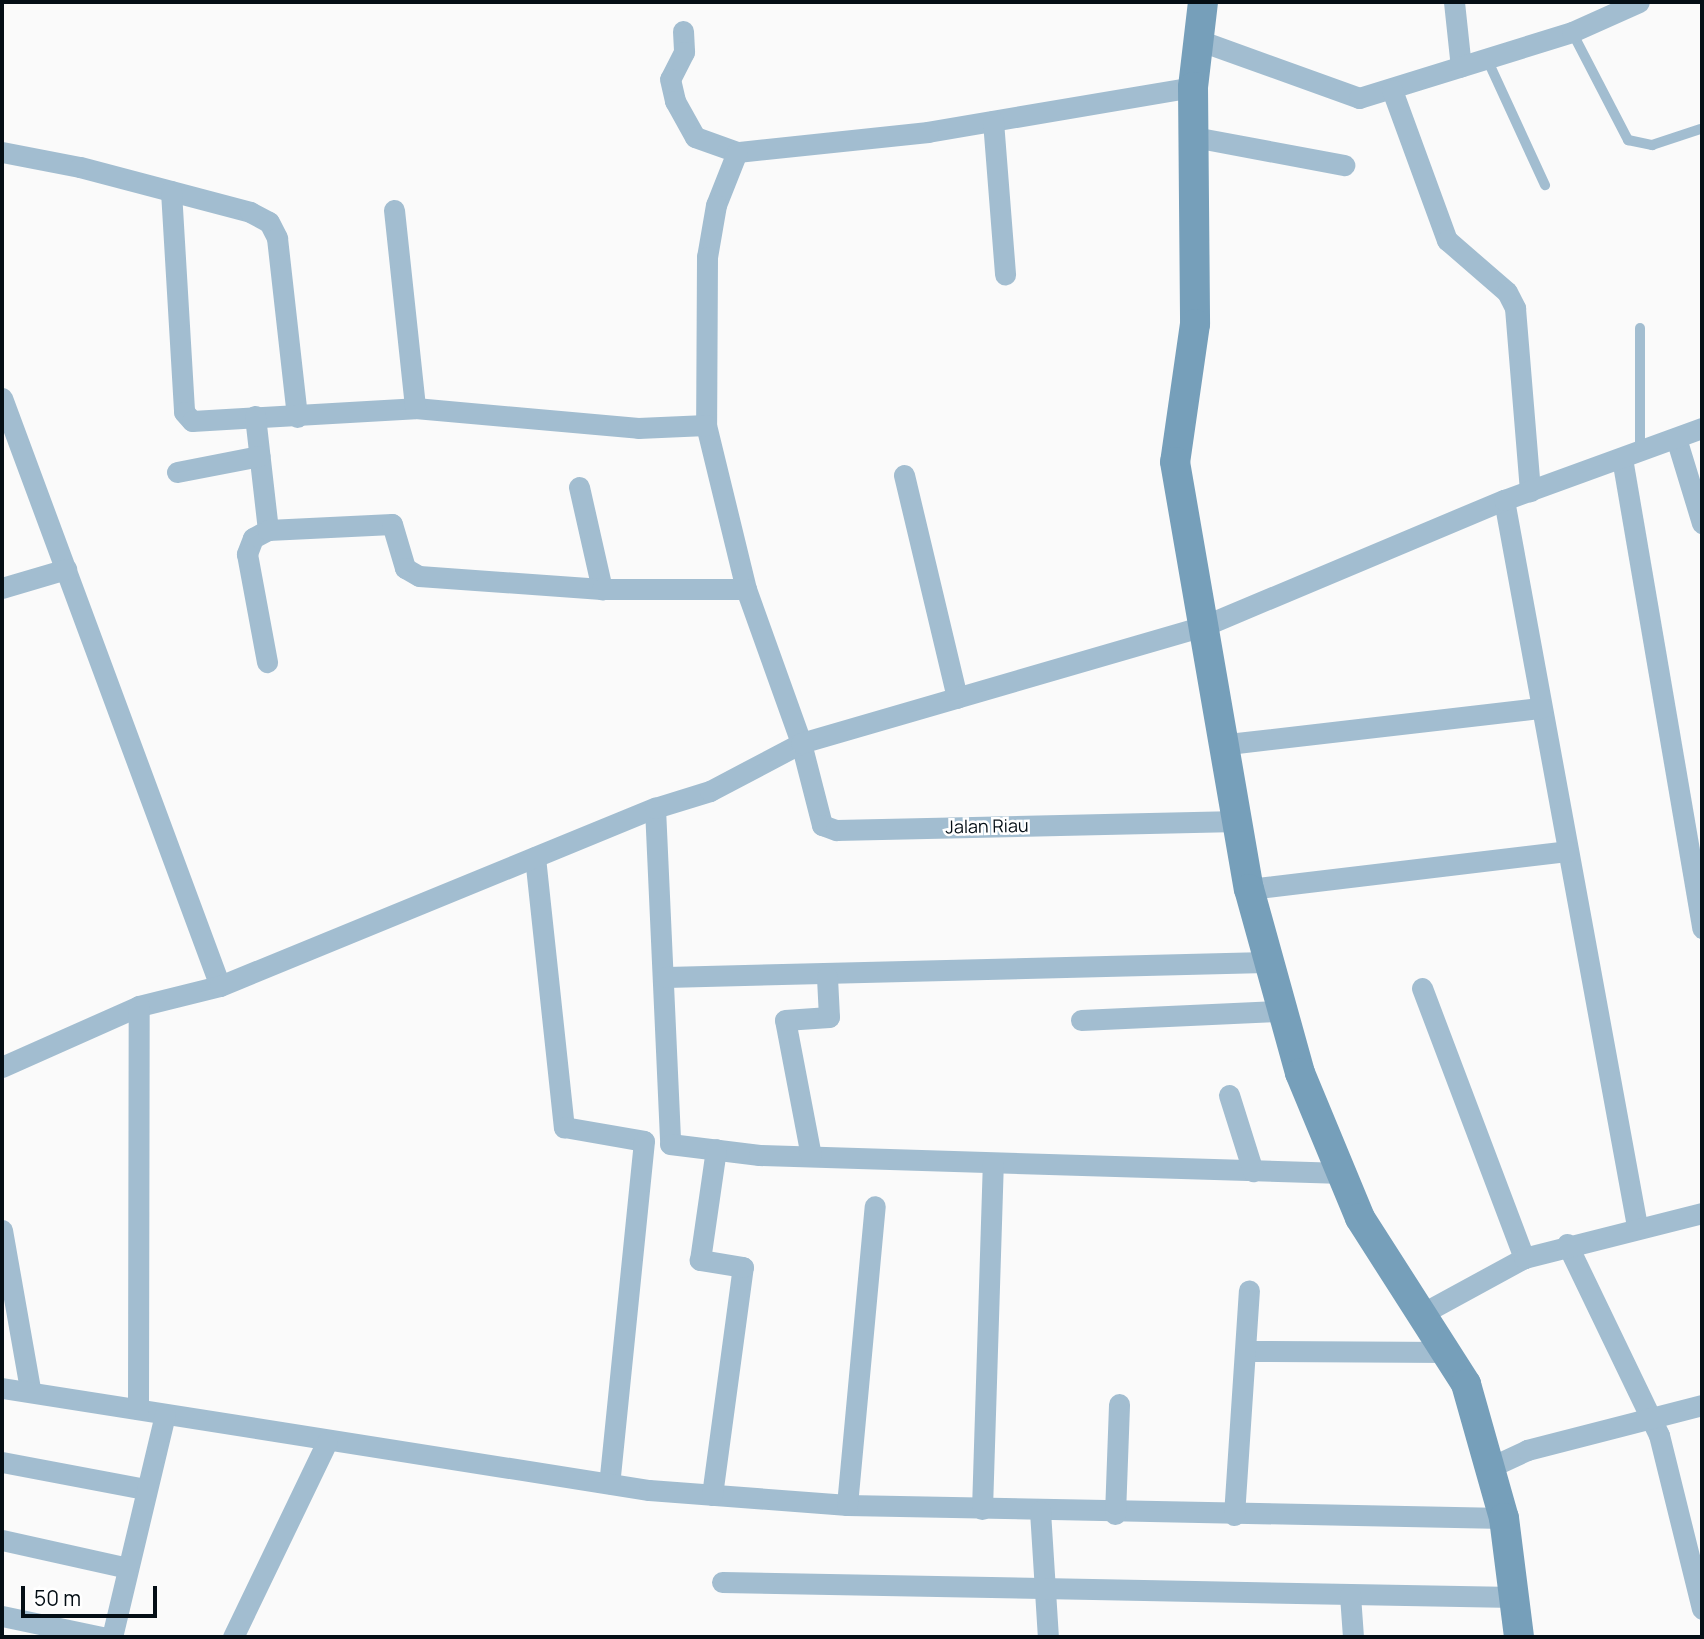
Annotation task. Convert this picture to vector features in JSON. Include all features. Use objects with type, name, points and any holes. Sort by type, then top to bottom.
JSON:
[{"type":"street","points":[[1203,2],[1201,41],[1194,87],[1195,324],[1175,462],[1228,744],[1249,889],[1281,1011],[1343,1173],[1372,1240],[1425,1312],[1449,1352],[1493,1466],[1504,1518],[1519,1637]]},
{"type":"street","points":[[1454,2],[1461,67]]},
{"type":"street","points":[[1201,41],[1348,97],[1392,90],[1572,32],[1639,2]]},
{"type":"street","points":[[683,31],[684,52],[670,79],[675,101],[695,137],[737,152],[993,121],[1194,87]]},
{"type":"street","points":[[1392,90],[1447,240],[1507,292],[1515,308],[1530,491]]},
{"type":"street","points":[[993,121],[1005,275]]},
{"type":"street","points":[[1194,136],[1344,165]]},
{"type":"street","points":[[2,152],[257,214],[274,229],[298,417]]},
{"type":"street","name":"Jalan Riau","points":[[737,152],[716,205],[706,257],[706,425],[746,589],[801,743],[818,819],[829,829],[1238,821]]},
{"type":"street","points":[[171,191],[184,412],[199,422],[255,416],[298,417],[415,408],[638,428],[706,425]]},
{"type":"street","points":[[394,210],[415,408]]},
{"type":"street","points":[[2,398],[220,986]]},
{"type":"street","points":[[255,416],[268,530]]},
{"type":"street","points":[[2,1067],[139,1006],[220,986],[655,807],[710,791],[801,743],[1206,625],[1503,500],[1702,428]]},
{"type":"street","points":[[1676,438],[1702,523]]},
{"type":"street","points":[[1631,455],[1702,928]]},
{"type":"street","points":[[177,472],[259,456]]},
{"type":"street","points":[[904,475],[957,698]]},
{"type":"street","points":[[579,487],[602,589]]},
{"type":"street","points":[[1503,500],[1637,1226]]},
{"type":"street","points":[[267,662],[247,554],[253,538],[268,530],[387,523],[399,531],[403,564],[412,574],[602,589],[746,589]]},
{"type":"street","points":[[2,587],[66,569]]},
{"type":"street","points":[[1228,744],[1541,708]]},
{"type":"street","points":[[655,807],[666,977],[670,1144]]},
{"type":"street","points":[[1249,889],[1567,851]]},
{"type":"street","points":[[535,857],[564,1127],[644,1141],[811,1156],[993,1164],[1343,1173]]},
{"type":"street","points":[[666,977],[827,976],[1266,962]]},
{"type":"street","points":[[811,1156],[785,1020],[830,1017],[827,976]]},
{"type":"street","points":[[1422,988],[1524,1258]]},
{"type":"street","points":[[138,1409],[139,1006]]},
{"type":"street","points":[[1081,1020],[1281,1011]]},
{"type":"street","points":[[1229,1095],[1253,1171]]},
{"type":"street","points":[[609,1483],[644,1141]]},
{"type":"street","points":[[712,1495],[743,1267],[699,1259],[716,1149]]},
{"type":"street","points":[[982,1509],[993,1164]]},
{"type":"street","points":[[847,1506],[875,1206]]},
{"type":"street","points":[[1425,1312],[1524,1258],[1637,1226],[1702,1213]]},
{"type":"street","points":[[2,1230],[7,1294],[30,1389]]},
{"type":"street","points":[[1567,1244],[1649,1416],[1702,1609]]},
{"type":"street","points":[[1234,1515],[1248,1351],[1249,1291]]},
{"type":"street","points":[[1248,1351],[1449,1352]]},
{"type":"street","points":[[2,1388],[30,1389],[165,1415],[327,1441],[609,1483],[712,1495],[847,1506],[1115,1514],[1504,1518]]},
{"type":"street","points":[[1115,1514],[1119,1404]]},
{"type":"street","points":[[1493,1466],[1527,1450],[1649,1416],[1702,1405]]},
{"type":"street","points":[[112,1637],[145,1489],[165,1415]]},
{"type":"street","points":[[233,1637],[327,1441]]},
{"type":"street","points":[[2,1462],[145,1489]]},
{"type":"street","points":[[1040,1511],[1048,1637]]},
{"type":"street","points":[[2,1540],[128,1568]]},
{"type":"street","points":[[722,1582],[1514,1597]]},
{"type":"street","points":[[1350,1595],[1353,1637]]},
{"type":"street","points":[[2,1616],[102,1637]]},
{"type":"lane","points":[[1572,32],[1628,140],[1652,145],[1700,129]]},
{"type":"lane","points":[[1487,59],[1545,185]]},
{"type":"lane","points":[[1631,455],[1640,328]]}]
